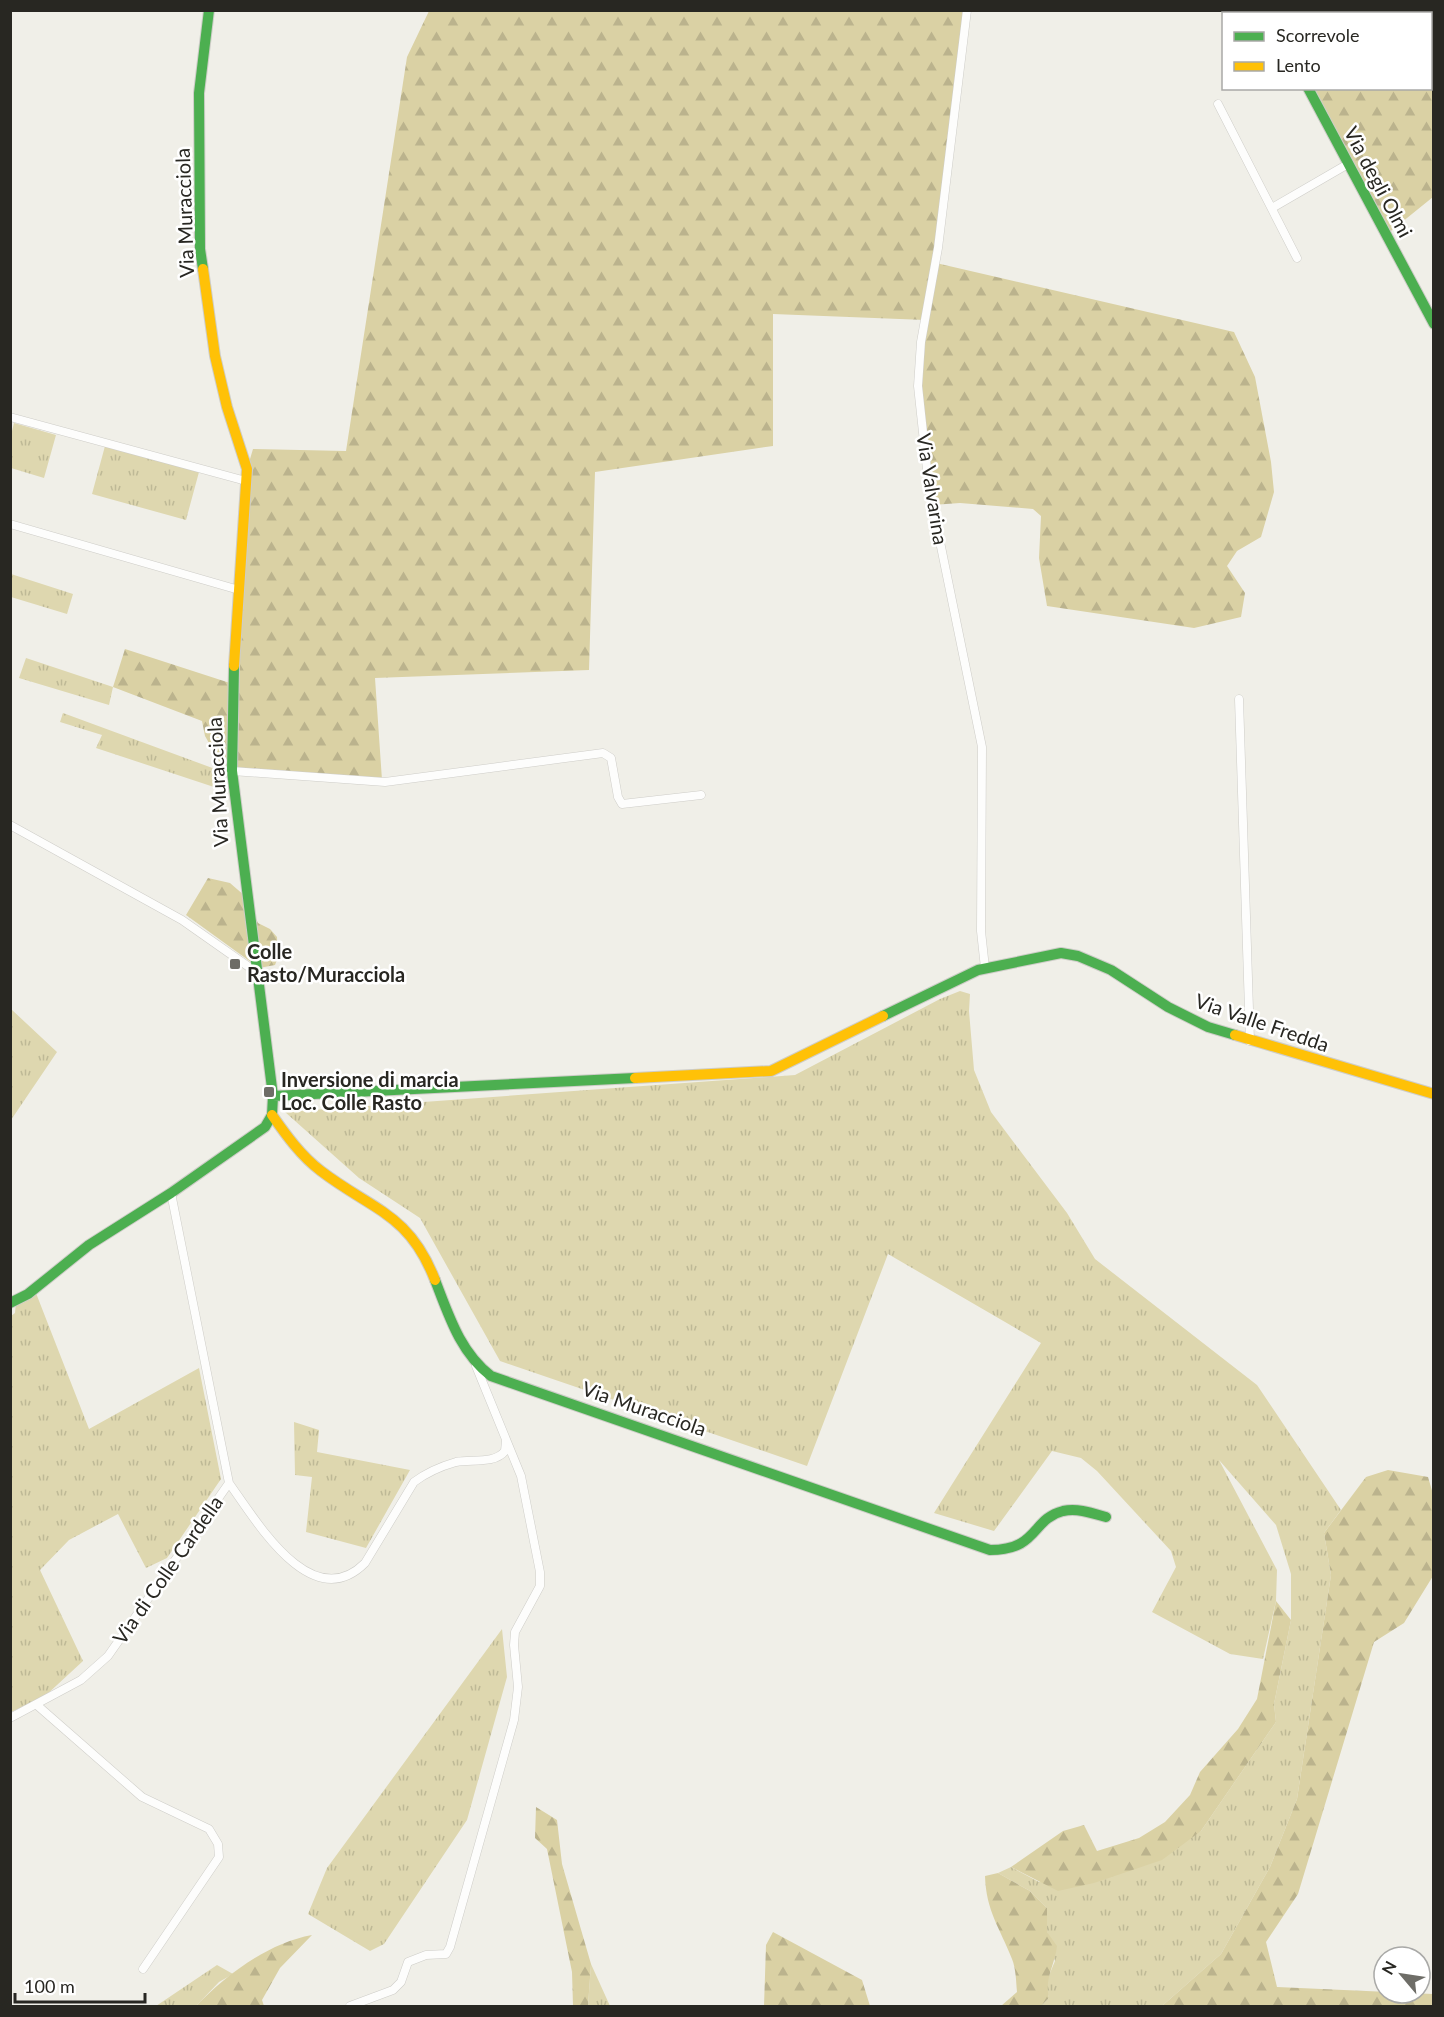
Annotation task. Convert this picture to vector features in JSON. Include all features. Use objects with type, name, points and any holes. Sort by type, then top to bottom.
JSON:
[{"type":"street","name":"Via Muracciola","points":[[209,10],[199,93],[200,249],[215,356],[227,407],[247,469],[232,704],[232,771],[273,1096],[272,1115],[297,1148],[325,1174],[394,1220],[415,1240],[431,1268],[463,1344],[483,1372],[990,1550],[1009,1551],[1020,1548],[1045,1519],[1060,1511],[1080,1509],[1106,1517]]},
{"type":"street","name":"Via Valvarina","points":[[967,10],[939,241],[921,348],[918,386],[928,488],[982,747],[981,931],[985,968]]},
{"type":"street","name":"Via degli Olmi","points":[[1309,90],[1434,324]]},
{"type":"street","points":[[1218,104],[1297,258]]},
{"type":"street","points":[[1272,208],[1348,164]]},
{"type":"street","points":[[10,417],[246,482]]},
{"type":"street","points":[[10,524],[239,590]]},
{"type":"street","points":[[1239,699],[1250,1041]]},
{"type":"street","points":[[232,771],[385,782],[600,753],[611,758],[618,799],[622,804],[701,795]]},
{"type":"street","points":[[10,825],[182,920],[256,972]]},
{"type":"street","name":"Via Valle Fredda","points":[[273,1096],[771,1071],[985,968],[1061,953],[1073,955],[1116,973],[1194,1021],[1250,1041],[1434,1094]]},
{"type":"street","points":[[10,1303],[28,1294],[89,1245],[171,1193],[265,1127],[272,1115]]},
{"type":"street","name":"Via di Colle Cardella","points":[[10,1718],[38,1706],[81,1680],[108,1656],[229,1483],[171,1193]]},
{"type":"street","points":[[350,2007],[393,1990],[400,1982],[408,1962],[426,1955],[446,1954],[450,1947],[514,1720],[518,1687],[513,1645],[515,1632],[540,1586],[521,1476],[476,1364]]},
{"type":"street","points":[[229,1483],[262,1528],[293,1563],[328,1581],[354,1574],[365,1563],[414,1482],[423,1475],[456,1462],[498,1458],[505,1451],[506,1441]]},
{"type":"street","points":[[38,1706],[142,1797],[204,1826],[218,1844],[219,1857],[143,1969]]},
{"type":"green space","points":[[429,11],[967,11],[936,263],[1234,332],[1255,377],[1271,462],[1274,492],[1261,537],[1237,551],[1227,566],[1245,593],[1241,617],[1194,628],[1047,606],[1039,558],[1041,516],[1033,509],[960,503],[932,505],[918,386],[925,320],[773,314],[773,446],[595,472],[589,670],[375,678],[382,780],[232,771],[226,773],[205,736],[202,721],[113,687],[125,649],[233,684],[247,469],[253,449],[346,451],[407,57]]},
{"type":"green space","points":[[1433,11],[1433,197],[1386,235],[1309,90],[1432,90],[1432,12],[1267,12]]},
{"type":"green space","points":[[14,423],[56,435],[44,478],[11,468],[11,435]]},
{"type":"green space","points":[[105,446],[199,472],[186,520],[92,494]]},
{"type":"green space","points":[[11,574],[73,594],[67,614],[11,597]]},
{"type":"green space","points":[[26,658],[113,687],[109,705],[19,678]]},
{"type":"green space","points":[[63,713],[226,773],[220,789],[96,748],[102,735],[60,722]]},
{"type":"green space","points":[[208,878],[230,883],[245,896],[258,923],[270,929],[277,937],[278,957],[275,965],[259,968],[186,915]]},
{"type":"green space","points":[[960,991],[970,994],[969,1011],[974,1070],[991,1112],[1067,1213],[1095,1259],[1257,1385],[1341,1510],[1324,1533],[1331,1575],[1297,1799],[1270,1867],[1221,1954],[1162,2006],[1041,2006],[1049,1998],[1045,1985],[1055,1961],[1047,1932],[1047,1908],[1030,1891],[998,1873],[1011,1867],[1039,1882],[1201,1831],[1276,1722],[1274,1704],[1291,1620],[1291,1574],[1276,1525],[1219,1460],[1277,1570],[1276,1601],[1263,1659],[1230,1654],[1152,1612],[1176,1567],[1171,1551],[1097,1471],[1081,1458],[1052,1451],[994,1531],[934,1513],[1041,1343],[888,1254],[807,1466],[500,1361],[420,1218],[359,1178],[285,1112],[795,1075],[940,999]]},
{"type":"green space","points":[[11,1009],[57,1052],[11,1120]]},
{"type":"green space","points":[[34,1288],[89,1429],[199,1368],[221,1479],[167,1558],[146,1568],[118,1514],[69,1540],[40,1570],[83,1661],[44,1697],[11,1712],[11,1316],[15,1313],[16,1302]]},
{"type":"green space","points":[[294,1422],[319,1430],[317,1452],[410,1470],[366,1548],[306,1532],[312,1477],[295,1475]]},
{"type":"green space","points":[[1388,1470],[1428,1477],[1433,1494],[1433,1576],[1404,1623],[1374,1642],[1298,1894],[1266,1942],[1277,1987],[1372,1991],[1372,2005],[1432,2005],[1433,1994],[1433,2006],[1162,2006],[1221,1954],[1270,1867],[1297,1799],[1331,1575],[1324,1533],[1366,1477]]},
{"type":"green space","points":[[1276,1601],[1291,1620],[1274,1704],[1276,1722],[1201,1831],[1162,1860],[1094,1883],[1058,1891],[1011,1867],[1063,1831],[1084,1825],[1097,1851],[1139,1838],[1165,1822],[1190,1795],[1200,1772],[1238,1729],[1257,1699]]},
{"type":"green space","points":[[502,1629],[507,1677],[467,1820],[384,1944],[370,1951],[308,1914],[327,1868]]},
{"type":"green space","points":[[536,1807],[557,1820],[562,1864],[591,1964],[588,2006],[573,2006],[572,1972],[547,1849],[535,1838]]},
{"type":"green space","points":[[998,1873],[1030,1891],[1047,1908],[1047,1932],[1057,1946],[1049,1978],[1049,1998],[1041,2006],[1001,2006],[1017,1992],[1013,1963],[991,1909],[986,1888],[985,1876]]},
{"type":"green space","points":[[773,1932],[862,1980],[870,2006],[764,2006],[766,1945]]},
{"type":"green space","points":[[312,1935],[280,1968],[262,2000],[264,2006],[196,2006],[234,1972],[249,1962],[280,1945]]},
{"type":"green space","points":[[591,1964],[610,2006],[588,2006]]},
{"type":"green space","points":[[217,1965],[233,1974],[219,1982],[196,2006],[156,2006]]},
{"type":"traffic: fast","points":[[203,269],[200,249],[199,93],[209,10]]},
{"type":"traffic: fast","points":[[1309,90],[1434,324]]},
{"type":"traffic: fast","points":[[10,1303],[28,1294],[89,1245],[171,1193],[265,1127],[272,1115],[273,1096],[232,771],[234,666]]},
{"type":"traffic: fast","points":[[883,1016],[978,970],[1061,953],[1078,956],[1111,970],[1168,1007],[1208,1027],[1235,1035]]},
{"type":"traffic: fast","points":[[273,1096],[635,1078]]},
{"type":"traffic: fast","points":[[435,1280],[463,1345],[491,1376],[990,1550],[1006,1549],[1018,1545],[1045,1520],[1063,1511],[1080,1511],[1106,1517]]},
{"type":"traffic: slow","points":[[203,269],[215,356],[227,407],[247,469],[234,666]]},
{"type":"traffic: slow","points":[[635,1078],[771,1071],[883,1016]]},
{"type":"traffic: slow","points":[[1235,1035],[1434,1094]]},
{"type":"traffic: slow","points":[[272,1115],[307,1159],[401,1226],[425,1258],[435,1280]]},
{"type":"place","name":"Colle Rasto/Muracciola","points":[[235,964]]},
{"type":"place","name":"Inversione di marcia Loc. Colle Rasto","points":[[269,1092]]}]
